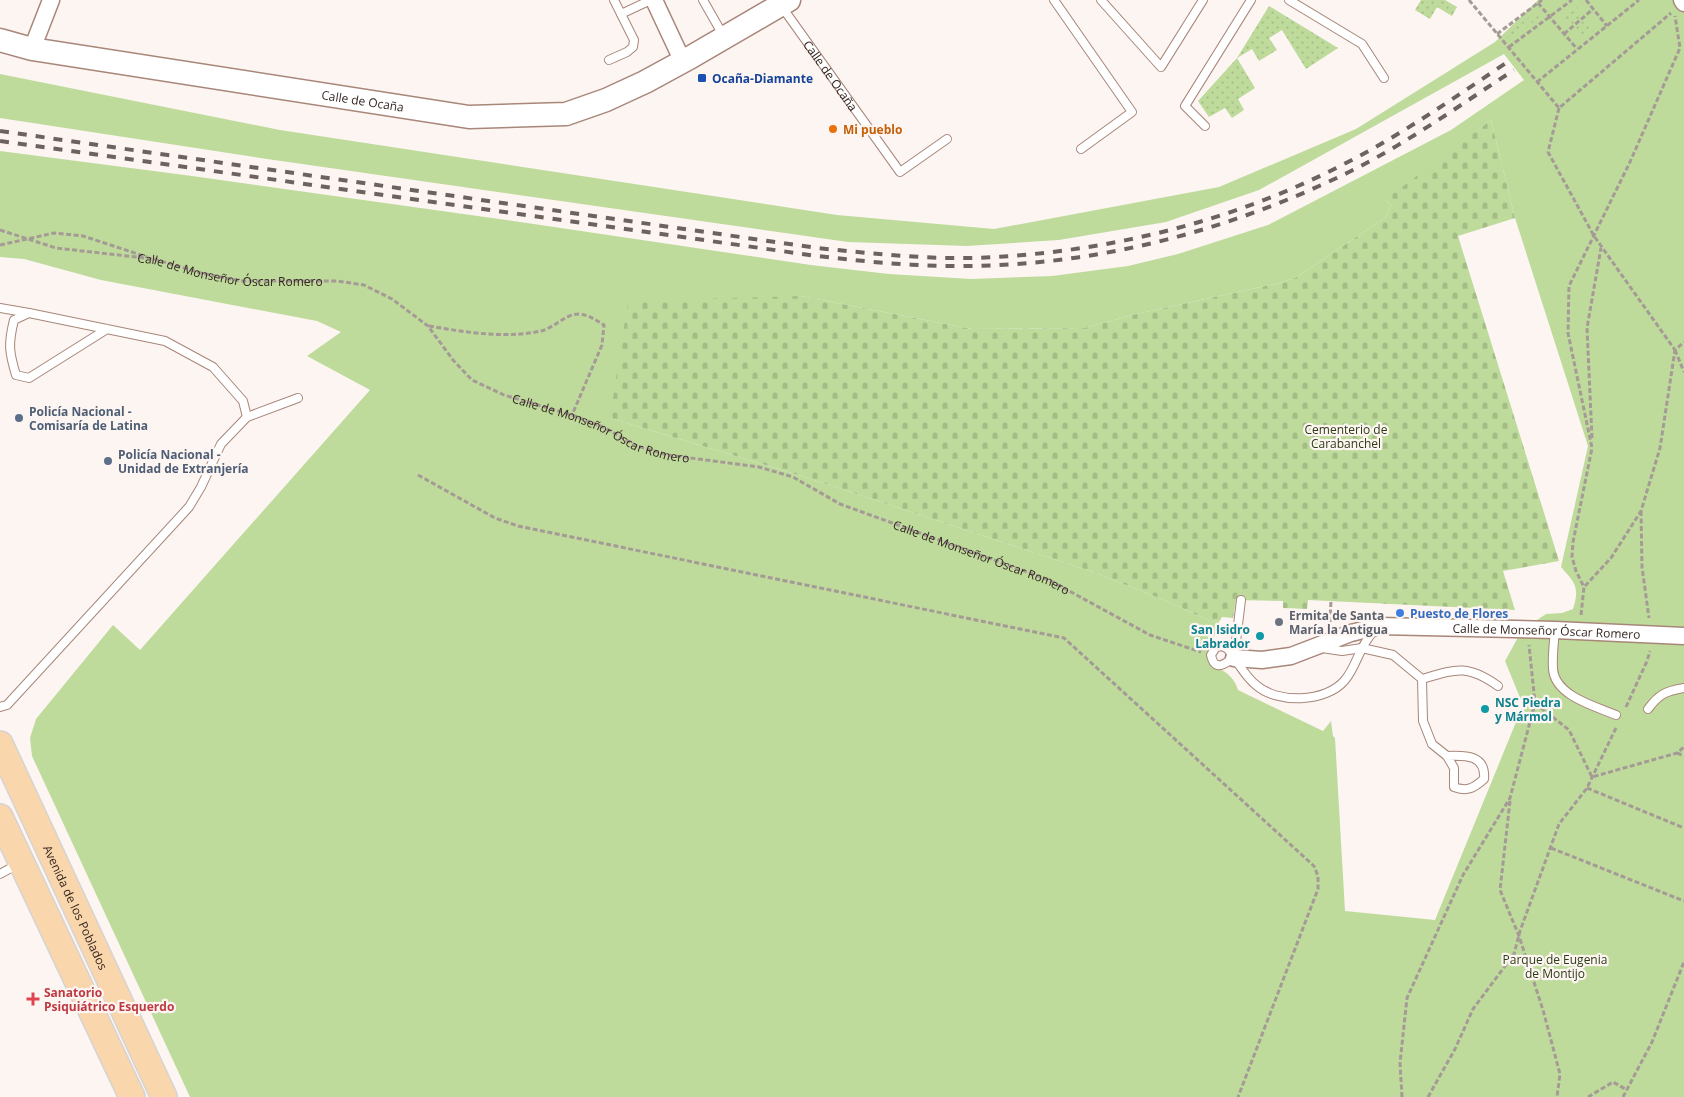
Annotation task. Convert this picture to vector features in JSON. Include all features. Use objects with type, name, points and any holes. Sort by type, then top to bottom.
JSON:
[{"type":"main road","name":"Avenida de los Poblados","points":[[0,744],[164,1097]]},
{"type":"main road","points":[[0,817],[132,1097]]},
{"type":"street","points":[[32,49],[51,0]]},
{"type":"street","points":[[653,0],[683,62]]},
{"type":"street","name":"Calle de Ocaña","points":[[0,40],[32,49],[469,117],[566,114],[606,100],[645,82],[785,3]]},
{"type":"street","name":"Calle de Monseñor Óscar Romero","points":[[1234,658],[1262,660],[1291,656],[1351,633],[1379,626],[1555,630],[1684,636]]},
{"type":"lane","points":[[609,60],[627,52],[633,47],[634,40],[614,0]]},
{"type":"lane","points":[[621,14],[653,0]]},
{"type":"lane","points":[[703,0],[724,37]]},
{"type":"lane","points":[[1054,0],[1132,112],[1081,149]]},
{"type":"lane","points":[[1101,0],[1160,67],[1203,0]]},
{"type":"lane","points":[[1205,126],[1185,106],[1251,0]]},
{"type":"lane","points":[[1289,0],[1362,44],[1384,78]]},
{"type":"lane","name":"Calle de Ocaña","points":[[785,3],[900,172],[947,140]]},
{"type":"lane","points":[[0,308],[165,340],[213,368],[243,402],[248,417]]},
{"type":"lane","points":[[29,313],[14,320],[10,335],[9,354],[16,375],[29,378],[107,329]]},
{"type":"lane","points":[[0,707],[7,705],[189,507],[201,487],[221,444],[248,417],[298,398]]},
{"type":"lane","points":[[1240,600],[1234,658],[1225,665],[1218,665],[1213,661],[1211,655],[1216,648],[1222,646],[1228,649],[1234,658],[1256,686],[1280,698],[1316,697],[1334,690],[1345,680],[1367,638],[1379,626]]},
{"type":"lane","points":[[1555,630],[1553,670],[1559,684],[1571,695],[1616,715]]},
{"type":"lane","points":[[1318,647],[1342,651],[1362,648],[1393,654],[1422,679],[1423,721],[1432,744],[1446,756],[1454,768],[1454,787],[1464,791],[1474,788],[1484,779],[1485,769],[1480,761],[1461,755],[1446,756]]},
{"type":"lane","points":[[1422,679],[1450,670],[1472,671],[1484,676],[1498,686]]},
{"type":"lane","points":[[1648,709],[1656,697],[1669,690],[1684,688]]},
{"type":"lane","points":[[0,874],[22,862]]},
{"type":"path","points":[[1469,0],[1559,108]]},
{"type":"path","points":[[1497,34],[1542,0]]},
{"type":"path","points":[[1509,47],[1572,0]]},
{"type":"path","points":[[1586,0],[1607,26]]},
{"type":"path","points":[[1537,82],[1638,0]]},
{"type":"path","points":[[1538,3],[1578,49]]},
{"type":"path","points":[[1564,34],[1593,9]]},
{"type":"path","points":[[1592,448],[1568,332],[1569,286],[1594,236],[1630,162],[1680,48],[1674,11],[1559,108],[1548,152],[1594,236],[1675,350],[1684,372]]},
{"type":"path","name":"Calle de Monseñor Óscar Romero","points":[[0,230],[56,248],[154,259],[201,273],[241,281],[336,281],[364,285],[392,299],[428,326],[453,360],[472,380],[504,395],[572,415],[603,427],[637,446],[660,453],[759,467],[793,478],[840,504],[1050,580],[1150,635],[1211,655]]},
{"type":"path","points":[[0,245],[54,233],[83,236],[154,259]]},
{"type":"path","points":[[1555,630],[1580,616],[1584,586],[1576,571],[1572,557],[1573,542],[1592,448],[1587,328],[1602,247]]},
{"type":"path","points":[[428,326],[457,331],[503,335],[542,331],[563,319],[579,314],[592,318],[604,325],[602,345],[572,415]]},
{"type":"path","points":[[1584,586],[1611,558],[1641,512],[1660,448],[1675,350],[1684,342]]},
{"type":"path","points":[[418,475],[495,518],[518,526],[1064,638],[1314,866],[1318,876],[1318,889],[1238,1097]]},
{"type":"path","points":[[1625,709],[1647,661],[1654,635],[1649,619],[1642,567],[1641,512]]},
{"type":"path","points":[[1528,630],[1535,703],[1510,798],[1500,890],[1519,936],[1543,1010],[1560,1074],[1557,1097]]},
{"type":"path","points":[[1535,703],[1569,730],[1592,777]]},
{"type":"path","points":[[1428,1097],[1455,1049],[1473,1009],[1514,954],[1559,824],[1587,788],[1617,726]]},
{"type":"path","points":[[1592,777],[1677,753],[1684,747]]},
{"type":"path","points":[[1677,753],[1684,756]]},
{"type":"path","points":[[1587,788],[1684,828]]},
{"type":"path","points":[[1402,1097],[1400,1063],[1406,998],[1463,875],[1510,798]]},
{"type":"path","points":[[1550,848],[1684,901]]},
{"type":"path","points":[[1623,1097],[1652,1042],[1684,962]]},
{"type":"path","points":[[1588,1097],[1612,1082],[1627,1090]]},
{"type":"green space","points":[[1421,0],[1445,0],[1457,7],[1452,16],[1437,7],[1430,19],[1415,10]]},
{"type":"green space","name":"Parque de Eugenia de Montijo","points":[[1538,0],[1684,0],[1684,1097],[190,1097],[32,756],[30,738],[36,719],[113,625],[140,650],[370,390],[307,356],[341,332],[317,321],[101,280],[24,259],[0,257],[0,151],[527,223],[811,265],[889,274],[971,279],[1052,276],[1128,266],[1178,254],[1268,225],[1451,130],[1524,80],[1504,54],[1259,190],[1166,222],[1059,240],[967,246],[848,242],[267,159],[0,118],[0,74],[280,130],[837,215],[994,229],[1219,187],[1356,129],[1495,42]],"holes":[[[1491,120],[1515,218],[1588,446],[1561,567],[1573,582],[1576,595],[1573,609],[1562,613],[1546,614],[1522,630],[1505,661],[1523,705],[1435,920],[1345,911],[1335,738],[1331,721],[1323,731],[1238,690],[1231,677],[1210,663],[1208,654],[1219,622],[1210,621],[1164,600],[1093,572],[808,478],[610,418],[801,296],[972,329],[1084,328],[1136,314],[1279,283],[1297,277],[1386,217],[1391,205],[1386,201]]]},
{"type":"green space","points":[[1574,4],[1583,15],[1571,25],[1562,14]]},
{"type":"green space","points":[[1269,6],[1338,48],[1306,69],[1282,30],[1269,38],[1277,50],[1259,61],[1252,49],[1237,58]]},
{"type":"green space","points":[[1537,11],[1541,16],[1510,40],[1506,35]]},
{"type":"green space","points":[[1587,18],[1596,29],[1583,39],[1575,28]]},
{"type":"green space","points":[[1237,58],[1255,88],[1238,99],[1244,110],[1232,118],[1225,108],[1209,117],[1198,101]]},
{"type":"green space","name":"Cementerio de Carabanchel","points":[[1491,120],[1515,218],[1458,236],[1559,561],[1503,571],[1515,610],[1308,600],[1307,609],[1283,608],[1283,601],[1236,600],[1233,618],[1222,617],[1219,622],[1210,621],[1164,600],[1093,572],[808,478],[610,418],[628,301],[801,296],[972,329],[1084,328],[1136,314],[1279,283],[1297,277],[1386,217],[1391,205],[1385,200]]},
{"type":"railway","points":[[0,131],[817,248],[914,257],[972,258],[1069,250],[1117,242],[1164,232],[1257,203],[1302,184],[1367,152],[1429,115],[1509,61]]},
{"type":"railway","points":[[0,141],[817,256],[933,266],[1021,264],[1117,251],[1164,240],[1211,227],[1303,193],[1347,173],[1390,150],[1514,70]]},
{"type":"place","name":"Ocaña-Diamante","points":[[702,78]]},
{"type":"place","name":"Mi pueblo","points":[[833,129]]},
{"type":"place","name":"Policía Nacional - Comisaría de Latina","points":[[19,418]]},
{"type":"place","name":"Policía Nacional - Unidad de Extranjería","points":[[108,461]]},
{"type":"place","name":"Puesto de Flores","points":[[1400,613]]},
{"type":"place","name":"Ermita de Santa María la Antigua","points":[[1279,622]]},
{"type":"place","name":"San Isidro Labrador","points":[[1260,636]]},
{"type":"place","name":"NSC Piedra y Mármol","points":[[1485,709]]},
{"type":"place","name":"Sanatorio Psiquiátrico Esquerdo","points":[[33,999]]}]
